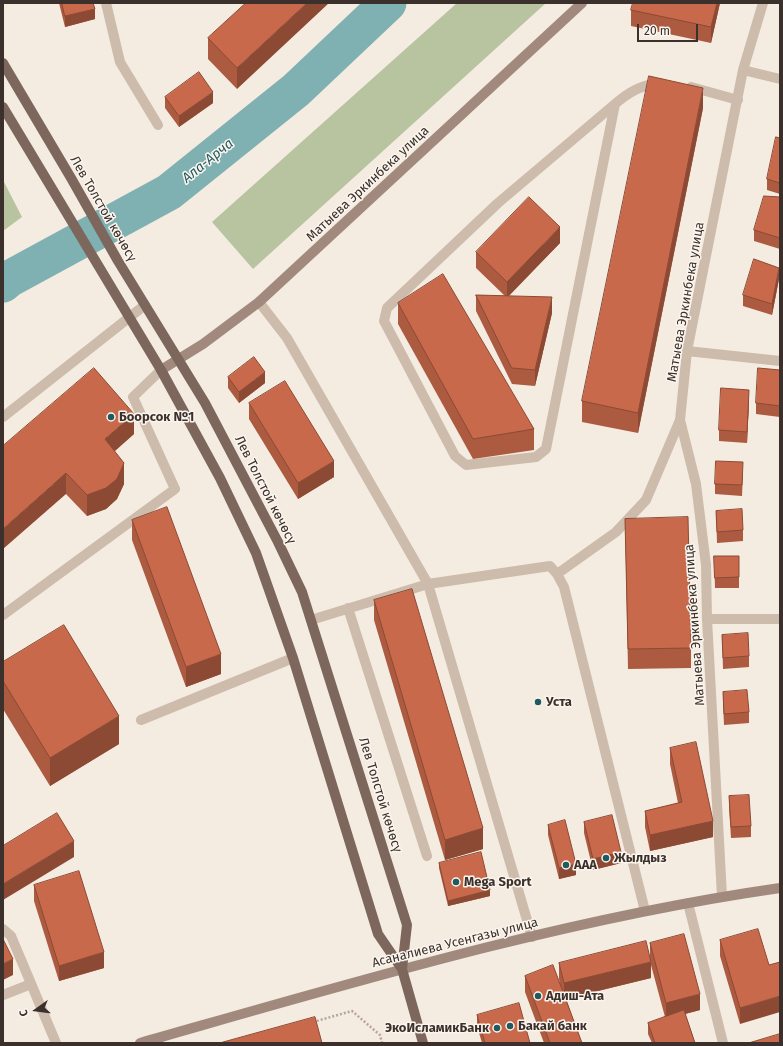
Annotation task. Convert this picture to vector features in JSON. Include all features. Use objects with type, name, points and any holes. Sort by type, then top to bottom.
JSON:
[{"type":"main road","name":"Матыева Эркинбека улица","points":[[161,370],[230,325],[259,302],[582,3]]},
{"type":"main road","name":"Лев Толстой көчөсү","points":[[3,63],[118,261],[205,403],[278,542],[302,592],[407,925],[402,969]]},
{"type":"main road","name":"Лев Толстой көчөсү","points":[[3,107],[161,370],[220,478],[256,553],[293,658],[378,934],[402,969],[423,1043]]},
{"type":"main road","name":"Асаналиева Усенгазы улица","points":[[140,1043],[402,969],[532,937],[645,911],[688,904],[722,896],[780,888]]},
{"type":"street","points":[[106,3],[120,62],[158,125]]},
{"type":"street","name":"Матыева Эркинбека улица","points":[[722,896],[707,619],[706,565],[696,484],[680,420],[687,351],[743,70],[763,3]]},
{"type":"street","points":[[743,70],[780,79]]},
{"type":"street","points":[[615,104],[546,449],[536,457],[466,465],[455,456],[384,321],[387,308],[498,203],[630,91],[648,84],[668,83]]},
{"type":"street","points":[[682,84],[738,100]]},
{"type":"street","points":[[259,302],[287,338],[428,584],[532,937]]},
{"type":"street","points":[[3,417],[145,306]]},
{"type":"street","points":[[687,351],[780,361]]},
{"type":"street","points":[[3,615],[176,489],[133,397],[161,370]]},
{"type":"street","points":[[557,574],[616,532],[646,500],[680,420]]},
{"type":"street","points":[[312,620],[428,584],[540,566],[550,566],[557,574],[564,587],[645,911]]},
{"type":"street","points":[[348,608],[427,856]]},
{"type":"street","points":[[707,619],[780,619]]},
{"type":"street","points":[[141,720],[293,658]]},
{"type":"street","points":[[688,904],[723,1043]]},
{"type":"street","points":[[3,929],[11,936],[56,1043]]},
{"type":"street","points":[[3,995],[31,984]]},
{"type":"path","points":[[306,1024],[352,1011],[380,1035],[382,1043]]},
{"type":"green space","points":[[457,3],[546,3],[253,269],[212,222]]},
{"type":"green space","points":[[3,180],[22,217],[3,231]]},
{"type":"building","points":[[62,3],[93,3],[95,9],[65,16]]},
{"type":"building","points":[[246,3],[307,3],[237,68],[208,38]]},
{"type":"building","points":[[633,3],[717,3],[711,27],[631,10]]},
{"type":"building","points":[[199,72],[213,92],[179,116],[165,97]]},
{"type":"building","points":[[649,76],[703,88],[638,413],[582,401]]},
{"type":"building","points":[[776,137],[780,138],[780,183],[767,179]]},
{"type":"building","points":[[764,196],[780,197],[780,238],[754,230]]},
{"type":"building","points":[[529,197],[560,227],[507,282],[476,252]]},
{"type":"building","points":[[754,259],[779,268],[772,304],[743,295]]},
{"type":"building","points":[[443,274],[534,429],[473,439],[398,303]]},
{"type":"building","points":[[476,295],[552,297],[535,370],[512,368]]},
{"type":"building","points":[[254,357],[265,372],[239,392],[228,377]]},
{"type":"building","points":[[94,368],[134,414],[105,439],[124,463],[117,479],[106,488],[87,495],[66,473],[3,529],[3,446]]},
{"type":"building","points":[[758,368],[780,370],[780,406],[756,403]]},
{"type":"building","points":[[285,381],[334,461],[298,483],[249,403]]},
{"type":"building","points":[[721,388],[749,390],[747,432],[719,430]]},
{"type":"building","points":[[716,461],[743,462],[742,485],[715,484]]},
{"type":"building","points":[[167,507],[221,654],[186,667],[132,520]]},
{"type":"building","points":[[742,509],[743,530],[717,532],[716,511]]},
{"type":"building","points":[[688,517],[691,648],[628,649],[625,519]]},
{"type":"building","points":[[714,556],[739,556],[739,577],[715,578]]},
{"type":"building","points":[[412,589],[483,828],[445,840],[374,600]]},
{"type":"building","points":[[64,625],[119,716],[50,758],[3,681],[3,662]]},
{"type":"building","points":[[748,633],[749,656],[723,658],[722,635]]},
{"type":"building","points":[[747,690],[749,712],[724,714],[723,692]]},
{"type":"building","points":[[696,742],[713,821],[650,835],[645,811],[682,802],[670,748]]},
{"type":"building","points":[[749,795],[751,826],[731,827],[729,796]]},
{"type":"building","points":[[57,813],[74,841],[3,884],[3,846]]},
{"type":"building","points":[[612,815],[621,852],[593,859],[584,822]]},
{"type":"building","points":[[565,820],[576,864],[559,868],[548,825]]},
{"type":"building","points":[[481,852],[490,890],[448,901],[439,863]]},
{"type":"building","points":[[79,871],[104,952],[59,966],[34,885]]},
{"type":"building","points":[[758,929],[769,965],[780,962],[780,996],[740,1008],[720,940]]},
{"type":"building","points":[[684,934],[700,994],[666,1003],[650,943]]},
{"type":"building","points":[[3,939],[13,959],[3,964]]},
{"type":"building","points":[[646,941],[651,962],[564,983],[559,963]]},
{"type":"building","points":[[553,965],[582,1043],[550,1043],[525,976]]},
{"type":"building","points":[[519,1003],[530,1043],[485,1043],[477,1015]]},
{"type":"building","points":[[684,1010],[695,1043],[655,1043],[648,1023]]},
{"type":"building","points":[[315,1017],[322,1043],[220,1043]]},
{"type":"building","points":[[780,1034],[780,1043],[749,1043]]},
{"type":"waterway","name":"Ала-Арча","points":[[3,284],[9,279],[169,192],[296,90],[388,3]]},
{"type":"place","name":"Боорсок №1","points":[[111,417]]},
{"type":"place","name":"Уста","points":[[538,702]]},
{"type":"place","name":"Жылдыз","points":[[606,858]]},
{"type":"place","name":"AAA","points":[[566,865]]},
{"type":"place","name":"Mega Sport","points":[[456,882]]},
{"type":"place","name":"Адиш-Ата","points":[[538,996]]},
{"type":"place","name":"Бакай банк","points":[[510,1026]]},
{"type":"place","name":"ЭкоИсламикБанк","points":[[497,1028]]}]
